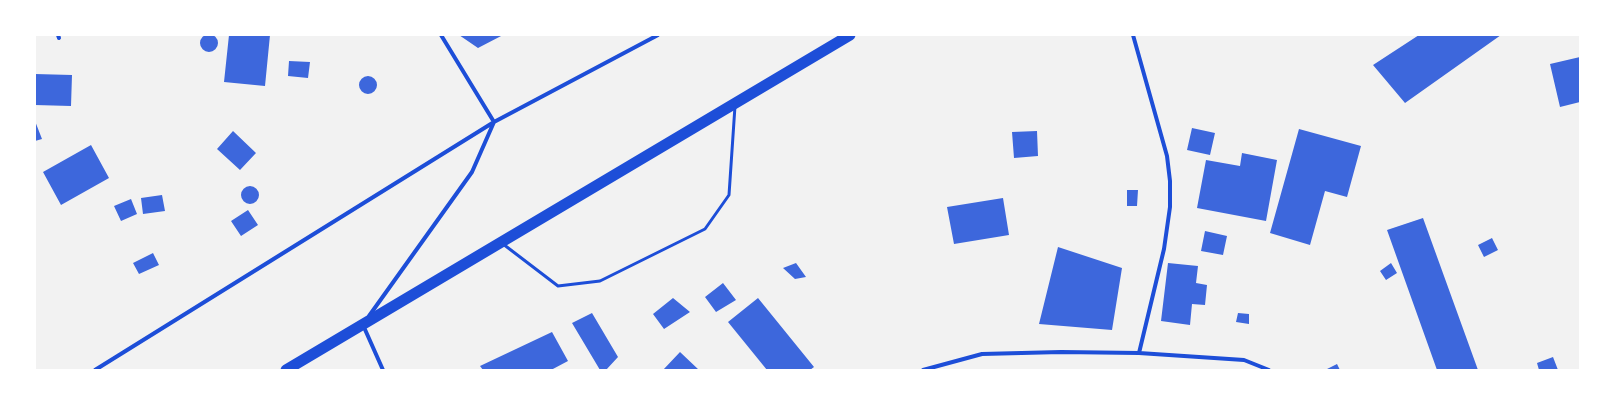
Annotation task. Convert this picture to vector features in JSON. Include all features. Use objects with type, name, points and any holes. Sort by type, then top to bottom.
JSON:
[{"type":"highway","points":[[286,370],[363,326],[850,35]]},
{"type":"street","points":[[441,35],[494,122]]},
{"type":"street","points":[[95,370],[494,122],[658,35]]},
{"type":"street","points":[[1133,35],[1167,156],[1170,181],[1170,207],[1164,250],[1139,353]]},
{"type":"street","points":[[383,370],[363,326],[472,172],[494,122]]},
{"type":"street","points":[[923,370],[982,354],[1139,353],[1244,360],[1269,370]]},
{"type":"lane","points":[[501,243],[558,286],[600,281],[705,229],[729,195],[736,103]]},
{"type":"building","points":[[209,34],[215,37],[218,43],[215,49],[209,52],[203,49],[200,43],[203,37]]},
{"type":"building","points":[[229,35],[270,35],[265,86],[224,82]]},
{"type":"building","points":[[459,35],[503,35],[478,48]]},
{"type":"building","points":[[1419,35],[1501,35],[1405,103],[1373,65]]},
{"type":"building","points":[[1580,57],[1580,102],[1560,107],[1550,64]]},
{"type":"building","points":[[289,61],[310,62],[308,78],[288,76]]},
{"type":"building","points":[[35,74],[72,75],[71,106],[35,105]]},
{"type":"building","points":[[364,76],[372,76],[377,81],[375,92],[372,94],[364,94],[359,89],[359,81]]},
{"type":"building","points":[[35,121],[42,139],[35,141]]},
{"type":"building","points":[[1192,128],[1215,133],[1210,155],[1187,150]]},
{"type":"building","points":[[1299,129],[1361,146],[1347,197],[1325,191],[1310,245],[1270,233]]},
{"type":"building","points":[[233,131],[256,153],[240,170],[217,149]]},
{"type":"building","points":[[1037,131],[1038,156],[1014,158],[1012,132]]},
{"type":"building","points":[[91,145],[109,178],[61,205],[43,172]]},
{"type":"building","points":[[1242,153],[1277,160],[1266,221],[1197,208],[1206,160],[1240,166]]},
{"type":"building","points":[[246,186],[254,186],[259,191],[257,202],[254,204],[246,204],[241,199],[241,191]]},
{"type":"building","points":[[1127,190],[1138,190],[1137,206],[1127,206]]},
{"type":"building","points":[[162,195],[165,211],[143,214],[141,198]]},
{"type":"building","points":[[1003,198],[1009,235],[954,244],[947,207]]},
{"type":"building","points":[[131,199],[137,214],[121,221],[114,206]]},
{"type":"building","points":[[248,210],[258,225],[241,236],[231,221]]},
{"type":"building","points":[[1423,218],[1478,370],[1437,370],[1387,230]]},
{"type":"building","points":[[1205,231],[1227,236],[1223,255],[1201,251]]},
{"type":"building","points":[[1492,238],[1498,250],[1484,257],[1478,245]]},
{"type":"building","points":[[1058,247],[1122,268],[1112,330],[1039,324]]},
{"type":"building","points":[[153,253],[159,265],[139,274],[133,263]]},
{"type":"building","points":[[796,263],[806,277],[795,279],[783,268]]},
{"type":"building","points":[[1168,263],[1198,266],[1196,283],[1207,285],[1205,305],[1192,304],[1190,325],[1161,321]]},
{"type":"building","points":[[1391,263],[1397,273],[1386,280],[1380,271]]},
{"type":"building","points":[[723,283],[736,300],[716,312],[705,297]]},
{"type":"building","points":[[673,298],[690,312],[664,329],[653,314]]},
{"type":"building","points":[[758,298],[814,367],[810,370],[767,370],[728,322]]},
{"type":"building","points":[[592,313],[618,357],[606,370],[600,370],[572,323]]},
{"type":"building","points":[[1238,313],[1249,314],[1249,324],[1236,322]]},
{"type":"building","points":[[552,332],[568,361],[551,370],[483,370],[480,366]]},
{"type":"building","points":[[680,352],[699,370],[663,370]]},
{"type":"building","points":[[1553,357],[1558,370],[1539,370],[1537,363]]},
{"type":"building","points":[[1337,364],[1340,370],[1325,370]]}]
